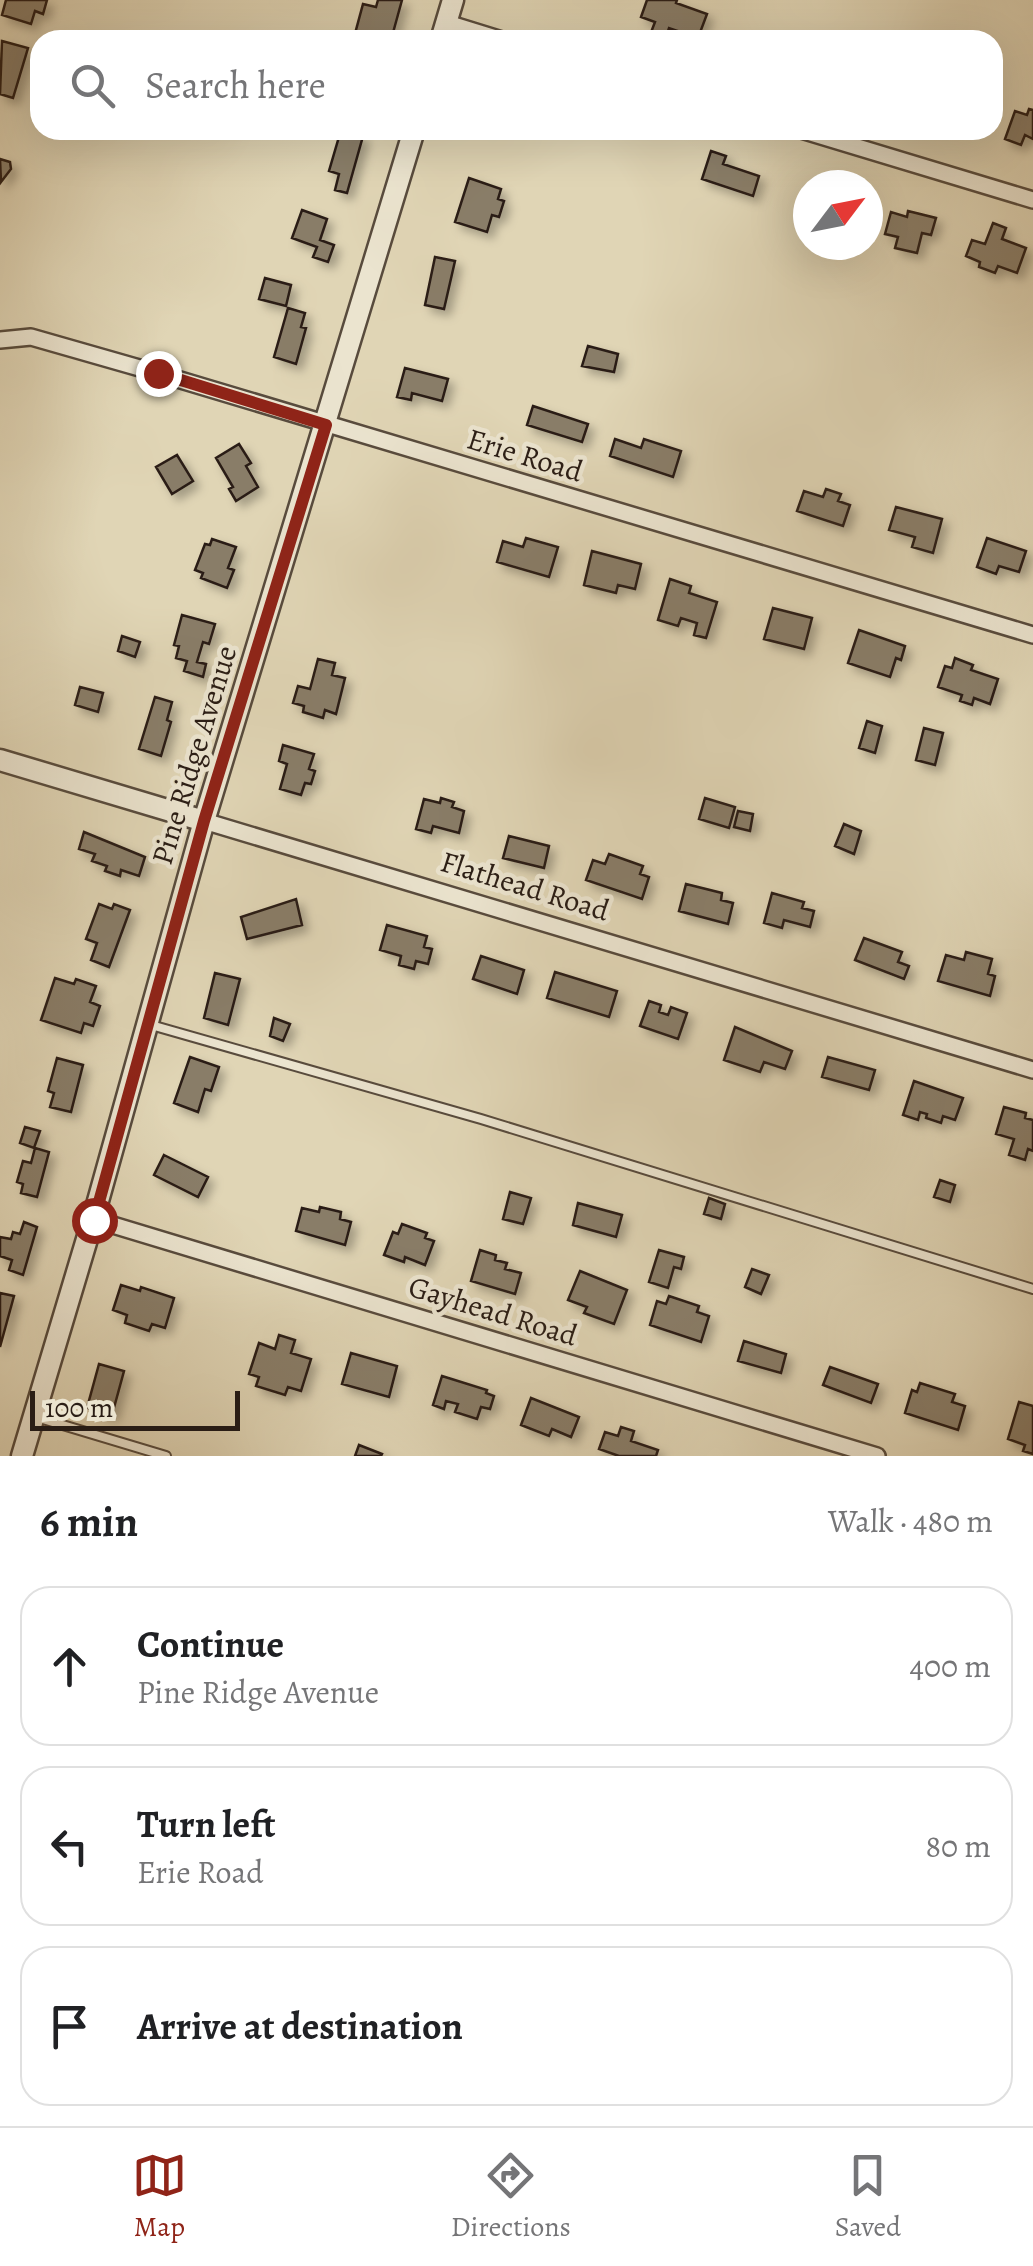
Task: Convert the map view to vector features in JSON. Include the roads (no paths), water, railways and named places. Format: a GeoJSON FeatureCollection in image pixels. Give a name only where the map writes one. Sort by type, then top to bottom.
{"type":"FeatureCollection","features":[{"type":"Feature","properties":{"kind":"street"},"geometry":{"type":"LineString","coordinates":[[445,30],[454,0]]}},
{"type":"Feature","properties":{"kind":"street","name":"Pine Ridge Avenue"},"geometry":{"type":"LineString","coordinates":[[22,1456],[94,1220],[204,821],[411,140]]}},
{"type":"Feature","properties":{"kind":"street"},"geometry":{"type":"LineString","coordinates":[[833,140],[1033,200]]}},
{"type":"Feature","properties":{"kind":"street","name":"Erie Road"},"geometry":{"type":"LineString","coordinates":[[0,340],[32,337],[1033,635]]}},
{"type":"Feature","properties":{"kind":"street","name":"Flathead Road"},"geometry":{"type":"LineString","coordinates":[[0,760],[1033,1070]]}},
{"type":"Feature","properties":{"kind":"street","name":"Gayhead Road"},"geometry":{"type":"LineString","coordinates":[[94,1220],[877,1456]]}},
{"type":"Feature","properties":{"kind":"lane"},"geometry":{"type":"LineString","coordinates":[[148,1024],[481,1119],[1033,1289]]}},
{"type":"Feature","properties":{"kind":"lane"},"geometry":{"type":"LineString","coordinates":[[34,1416],[166,1456]]}}]}
